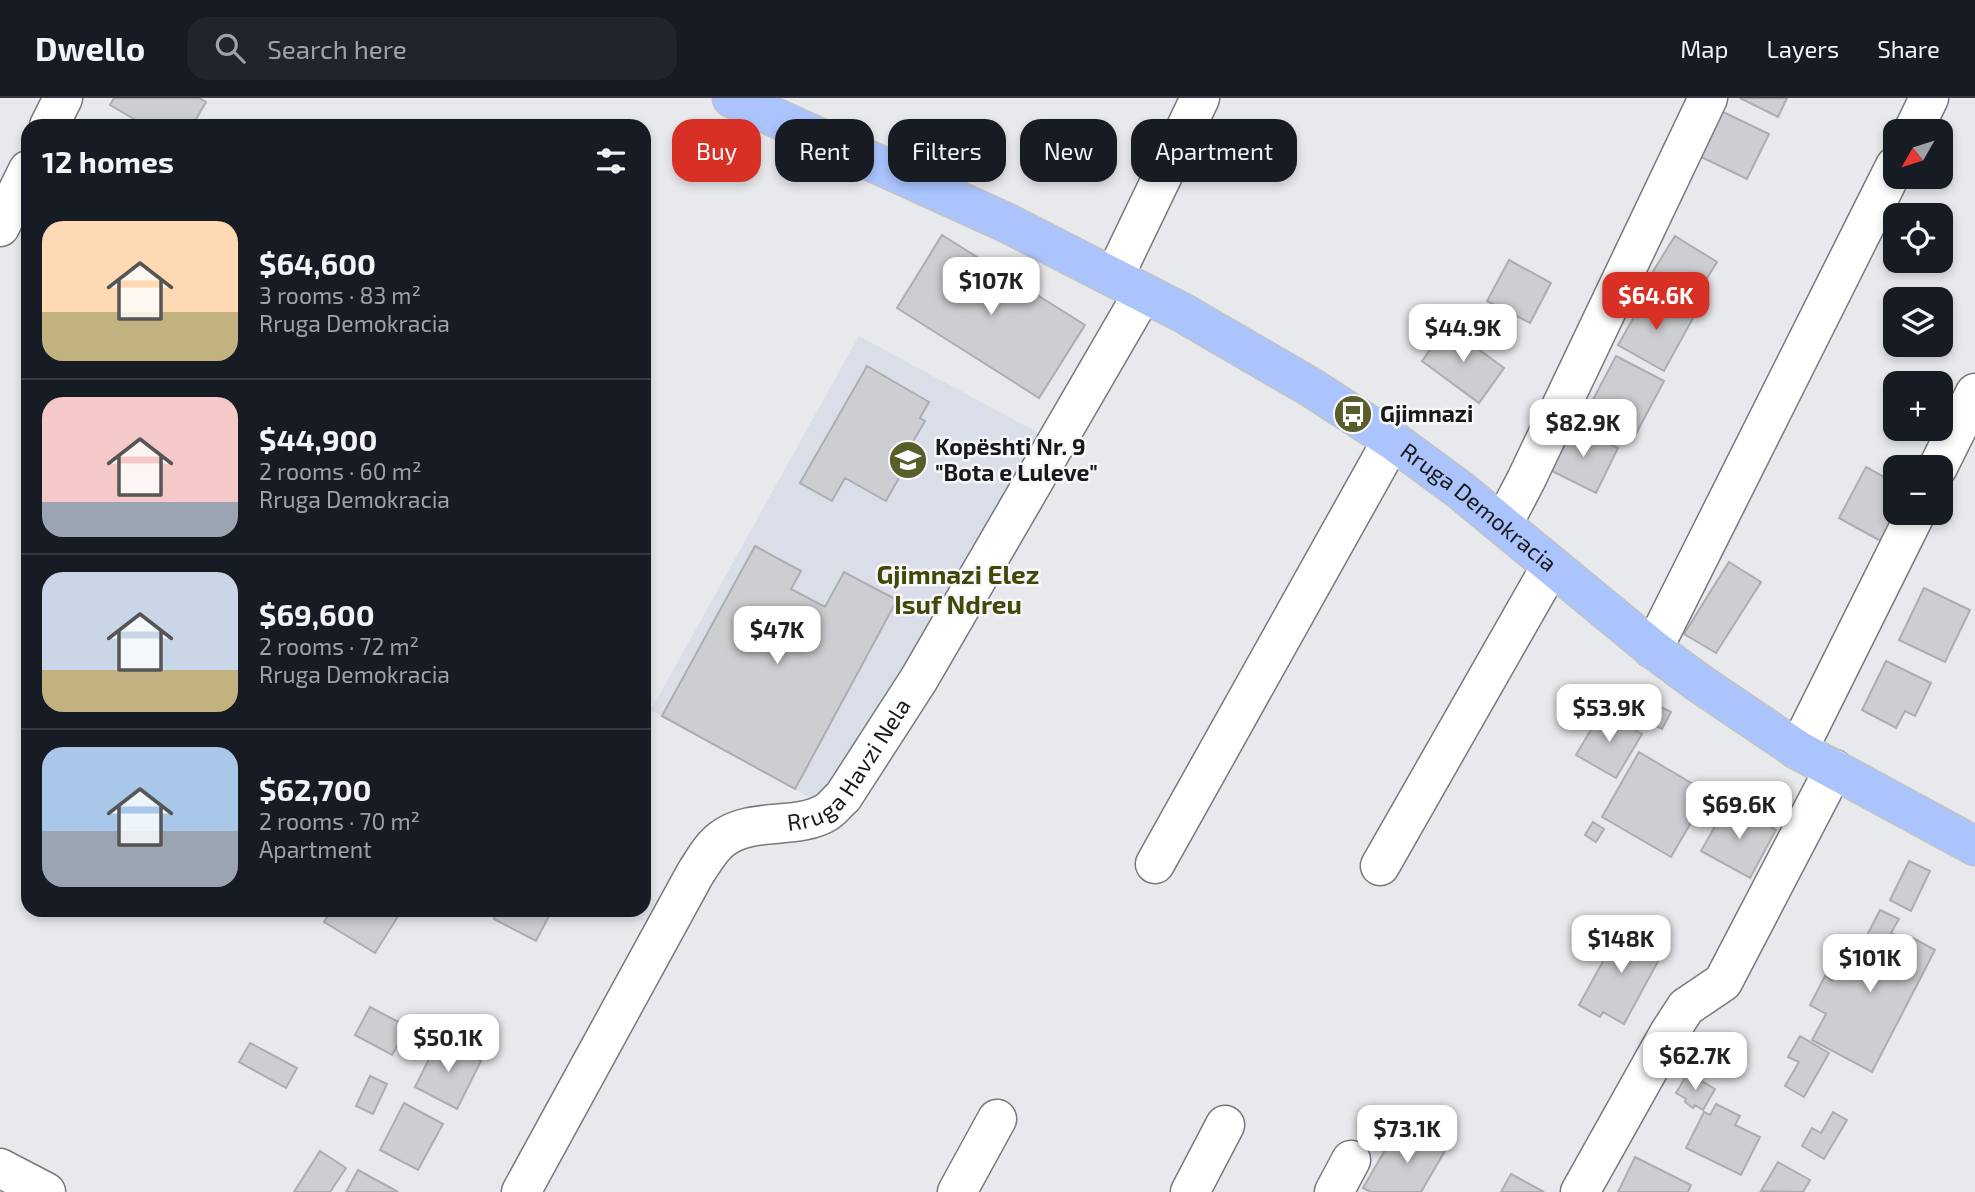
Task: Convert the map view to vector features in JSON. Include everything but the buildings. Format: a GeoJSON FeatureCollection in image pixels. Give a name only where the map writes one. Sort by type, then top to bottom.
{"type":"FeatureCollection","features":[{"type":"Feature","properties":{"kind":"main road","name":"Rruga Demokracia"},"geometry":{"type":"LineString","coordinates":[[732,98],[1007,223],[1242,346],[1392,440],[1503,524],[1653,649],[1798,750],[1975,846]]}},
{"type":"Feature","properties":{"kind":"street"},"geometry":{"type":"LineString","coordinates":[[53,119],[63,98]]}},
{"type":"Feature","properties":{"kind":"street","name":"Rruga Havzi Nela"},"geometry":{"type":"LineString","coordinates":[[521,1192],[710,851],[723,839],[743,829],[807,820],[828,811],[843,797],[919,679],[1129,285],[1200,98]]}},
{"type":"Feature","properties":{"kind":"street"},"geometry":{"type":"LineString","coordinates":[[1503,524],[1708,98]]}},
{"type":"Feature","properties":{"kind":"street"},"geometry":{"type":"LineString","coordinates":[[1919,119],[1929,98]]}},
{"type":"Feature","properties":{"kind":"street"},"geometry":{"type":"LineString","coordinates":[[0,227],[21,184]]}},
{"type":"Feature","properties":{"kind":"street"},"geometry":{"type":"LineString","coordinates":[[1653,649],[1883,189]]}},
{"type":"Feature","properties":{"kind":"street"},"geometry":{"type":"LineString","coordinates":[[1944,455],[1975,393]]}},
{"type":"Feature","properties":{"kind":"street"},"geometry":{"type":"LineString","coordinates":[[1154,864],[1392,440]]}},
{"type":"Feature","properties":{"kind":"street"},"geometry":{"type":"LineString","coordinates":[[1798,750],[1910,525]]}},
{"type":"Feature","properties":{"kind":"street"},"geometry":{"type":"LineString","coordinates":[[1380,866],[1551,566]]}},
{"type":"Feature","properties":{"kind":"street"},"geometry":{"type":"LineString","coordinates":[[1580,1192],[1680,1015],[1702,994],[1723,982],[1834,769]]}},
{"type":"Feature","properties":{"kind":"street"},"geometry":{"type":"LineString","coordinates":[[957,1192],[997,1119]]}},
{"type":"Feature","properties":{"kind":"street"},"geometry":{"type":"LineString","coordinates":[[1190,1192],[1225,1125]]}},
{"type":"Feature","properties":{"kind":"street"},"geometry":{"type":"LineString","coordinates":[[0,1168],[46,1192]]}},
{"type":"Feature","properties":{"kind":"shaded area"},"geometry":{"type":"Polygon","coordinates":[[[859,336],[1040,434],[954,584],[818,802],[651,710],[859,336]]]}},
{"type":"Feature","properties":{"kind":"place","name":"Gjimnazi"},"geometry":{"type":"Point","coordinates":[1353,414]}},
{"type":"Feature","properties":{"kind":"place","name":"Kopështi Nr. 9 \"Bota e Luleve\""},"geometry":{"type":"Point","coordinates":[908,460]}},
{"type":"Feature","properties":{"kind":"district","name":"Gjimnazi Elez Isuf Ndreu"},"geometry":{"type":"Point","coordinates":[958,590]}}]}
